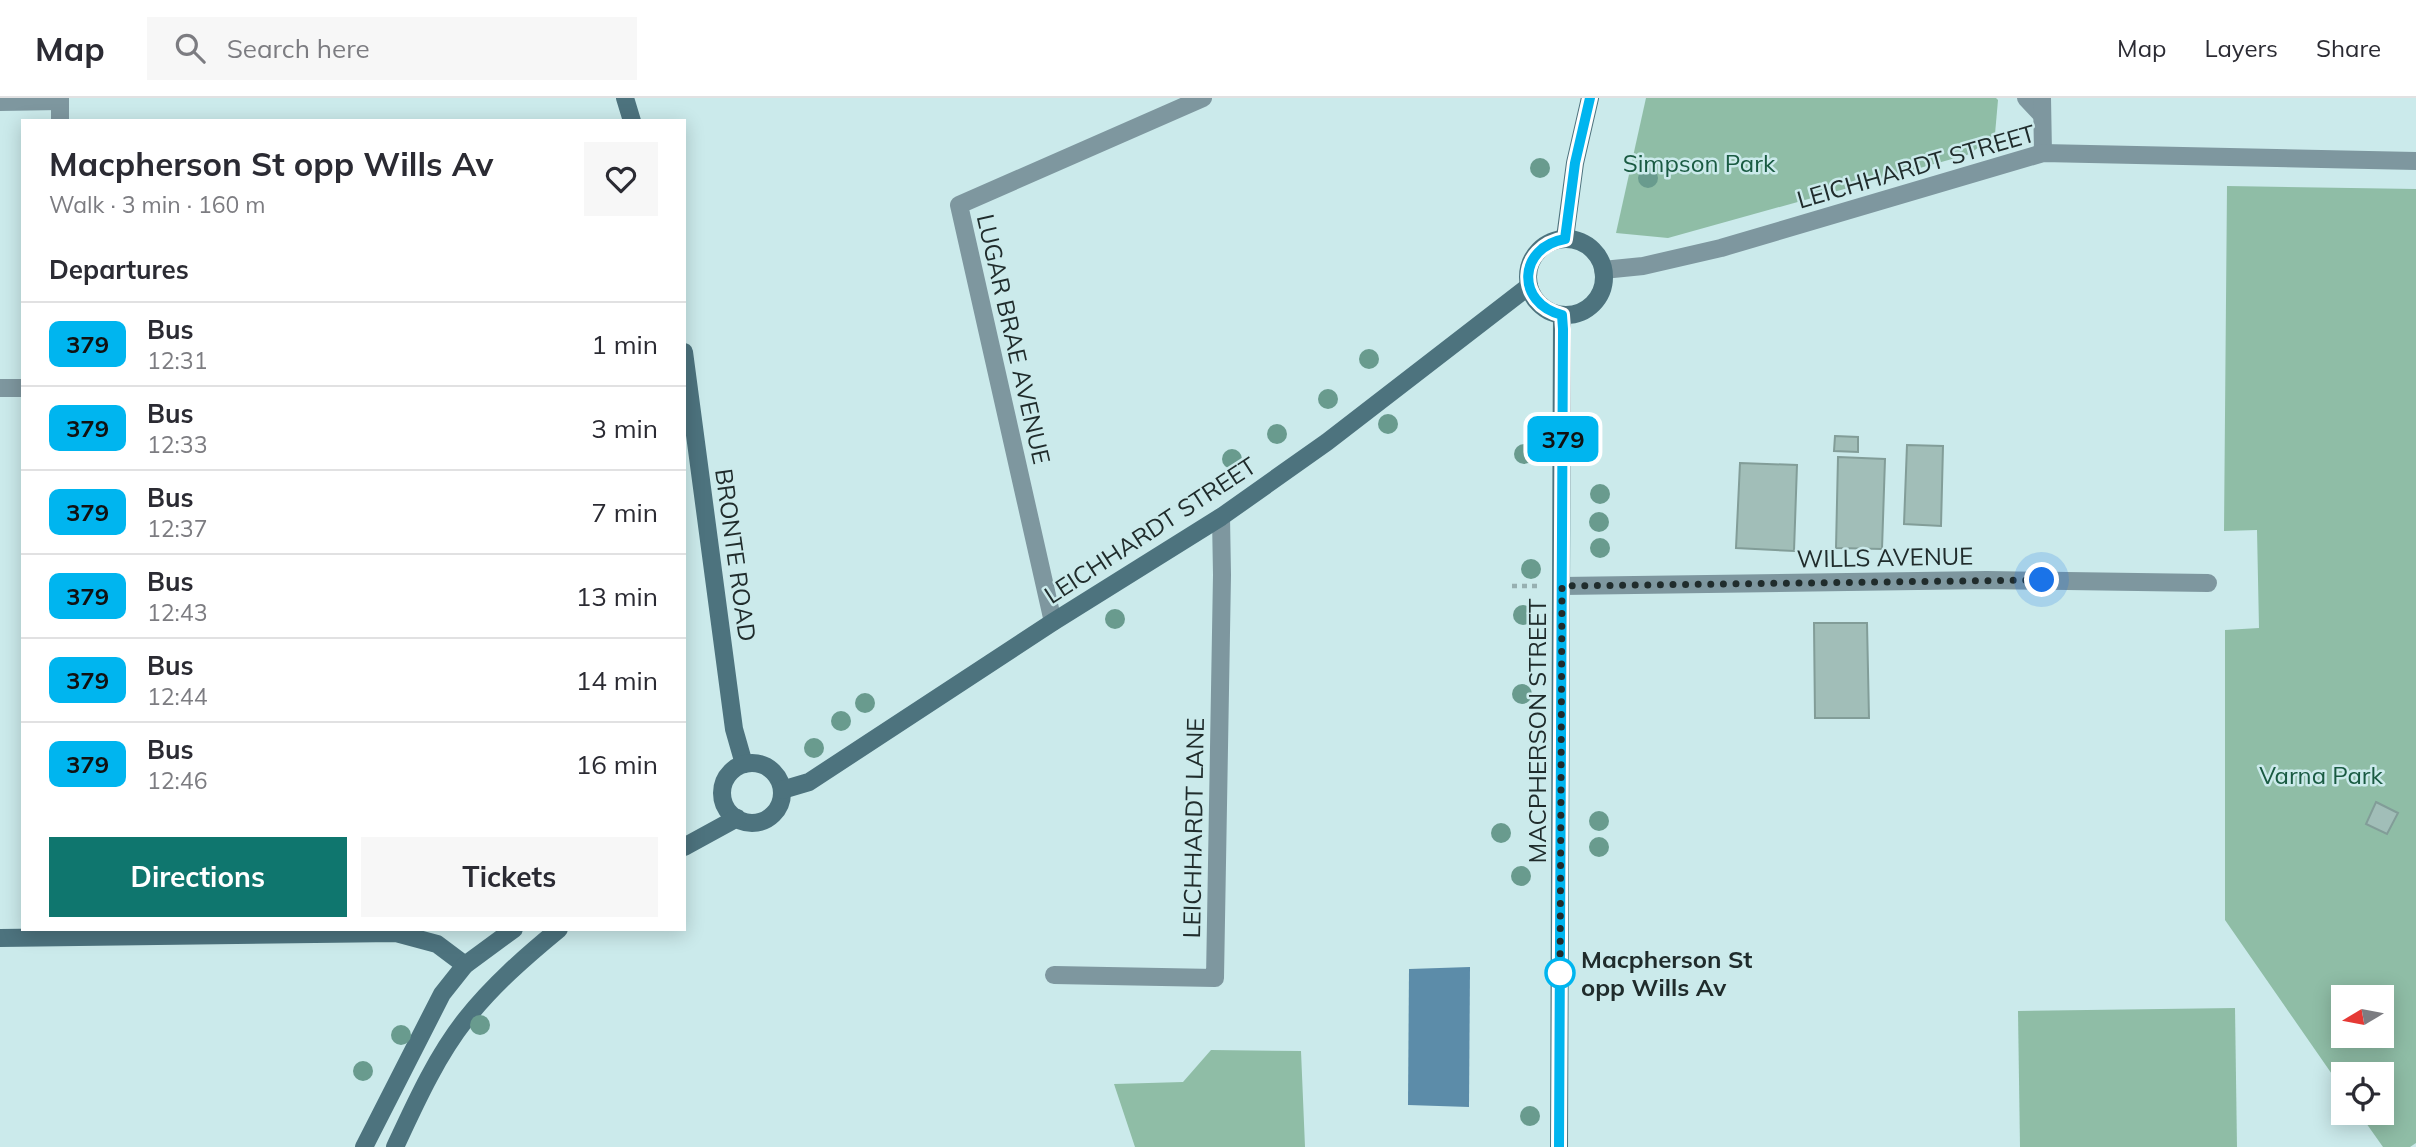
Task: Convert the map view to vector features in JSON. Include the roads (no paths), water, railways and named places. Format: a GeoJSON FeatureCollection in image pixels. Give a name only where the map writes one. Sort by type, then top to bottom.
{"type":"FeatureCollection","features":[{"type":"Feature","properties":{"kind":"main road"},"geometry":{"type":"LineString","coordinates":[[625,98],[631,119]]}},
{"type":"Feature","properties":{"kind":"main road"},"geometry":{"type":"LineString","coordinates":[[1565,239],[1575,163],[1590,98]]}},
{"type":"Feature","properties":{"kind":"main road"},"geometry":{"type":"LineString","coordinates":[[1565,239],[1586,245],[1597,256],[1603,270],[1600,293],[1594,303],[1574,314],[1562,315],[1541,306],[1529,286],[1528,274],[1538,251],[1548,244],[1565,239]]}},
{"type":"Feature","properties":{"kind":"main road","name":"LEICHHARDT STREET"},"geometry":{"type":"LineString","coordinates":[[782,790],[809,782],[1053,622],[1221,517],[1327,442],[1529,286]]}},
{"type":"Feature","properties":{"kind":"main road","name":"MACPHERSON STREET"},"geometry":{"type":"LineString","coordinates":[[1559,1147],[1562,315]]}},
{"type":"Feature","properties":{"kind":"main road","name":"BRONTE ROAD"},"geometry":{"type":"LineString","coordinates":[[686,367],[734,729],[744,764]]}},
{"type":"Feature","properties":{"kind":"main road"},"geometry":{"type":"LineString","coordinates":[[755,762],[773,771],[782,790],[781,800],[771,816],[754,822],[737,818],[728,810],[723,800],[726,778],[734,769],[744,764],[755,762]]}},
{"type":"Feature","properties":{"kind":"main road"},"geometry":{"type":"LineString","coordinates":[[686,846],[737,818]]}},
{"type":"Feature","properties":{"kind":"main road"},"geometry":{"type":"LineString","coordinates":[[364,1147],[442,994],[465,965],[511,931]]}},
{"type":"Feature","properties":{"kind":"main road"},"geometry":{"type":"LineString","coordinates":[[395,1147],[442,1056],[464,1022],[510,970],[557,931]]}},
{"type":"Feature","properties":{"kind":"main road"},"geometry":{"type":"LineString","coordinates":[[0,938],[61,933],[396,933],[437,944],[465,965]]}},
{"type":"Feature","properties":{"kind":"street","name":"LUGAR BRAE AVENUE"},"geometry":{"type":"LineString","coordinates":[[1053,622],[958,205],[1203,98]]}},
{"type":"Feature","properties":{"kind":"street"},"geometry":{"type":"LineString","coordinates":[[2026,98],[2042,107],[2043,153]]}},
{"type":"Feature","properties":{"kind":"street"},"geometry":{"type":"LineString","coordinates":[[0,102],[60,100],[60,119]]}},
{"type":"Feature","properties":{"kind":"street","name":"LEICHHARDT STREET"},"geometry":{"type":"LineString","coordinates":[[1603,270],[1643,266],[1720,248],[2043,153],[2416,161]]}},
{"type":"Feature","properties":{"kind":"street"},"geometry":{"type":"LineString","coordinates":[[0,388],[21,388]]}},
{"type":"Feature","properties":{"kind":"street","name":"LEICHHARDT LANE"},"geometry":{"type":"LineString","coordinates":[[1054,975],[1215,978],[1221,517]]}},
{"type":"Feature","properties":{"kind":"street","name":"WILLS AVENUE"},"geometry":{"type":"LineString","coordinates":[[1562,586],[1987,580],[2208,583]]}},
{"type":"Feature","properties":{"kind":"water"},"geometry":{"type":"Polygon","coordinates":[[[1470,967],[1469,1107],[1408,1105],[1409,969],[1470,967]]]}},
{"type":"Feature","properties":{"kind":"place","name":"Macpherson St opp Wills Av"},"geometry":{"type":"Point","coordinates":[1560,973]}},
{"type":"Feature","properties":{"kind":"park label","name":"Simpson Park"},"geometry":{"type":"Point","coordinates":[1699,163]}},
{"type":"Feature","properties":{"kind":"park label","name":"Varna Park"},"geometry":{"type":"Point","coordinates":[2321,775]}}]}
